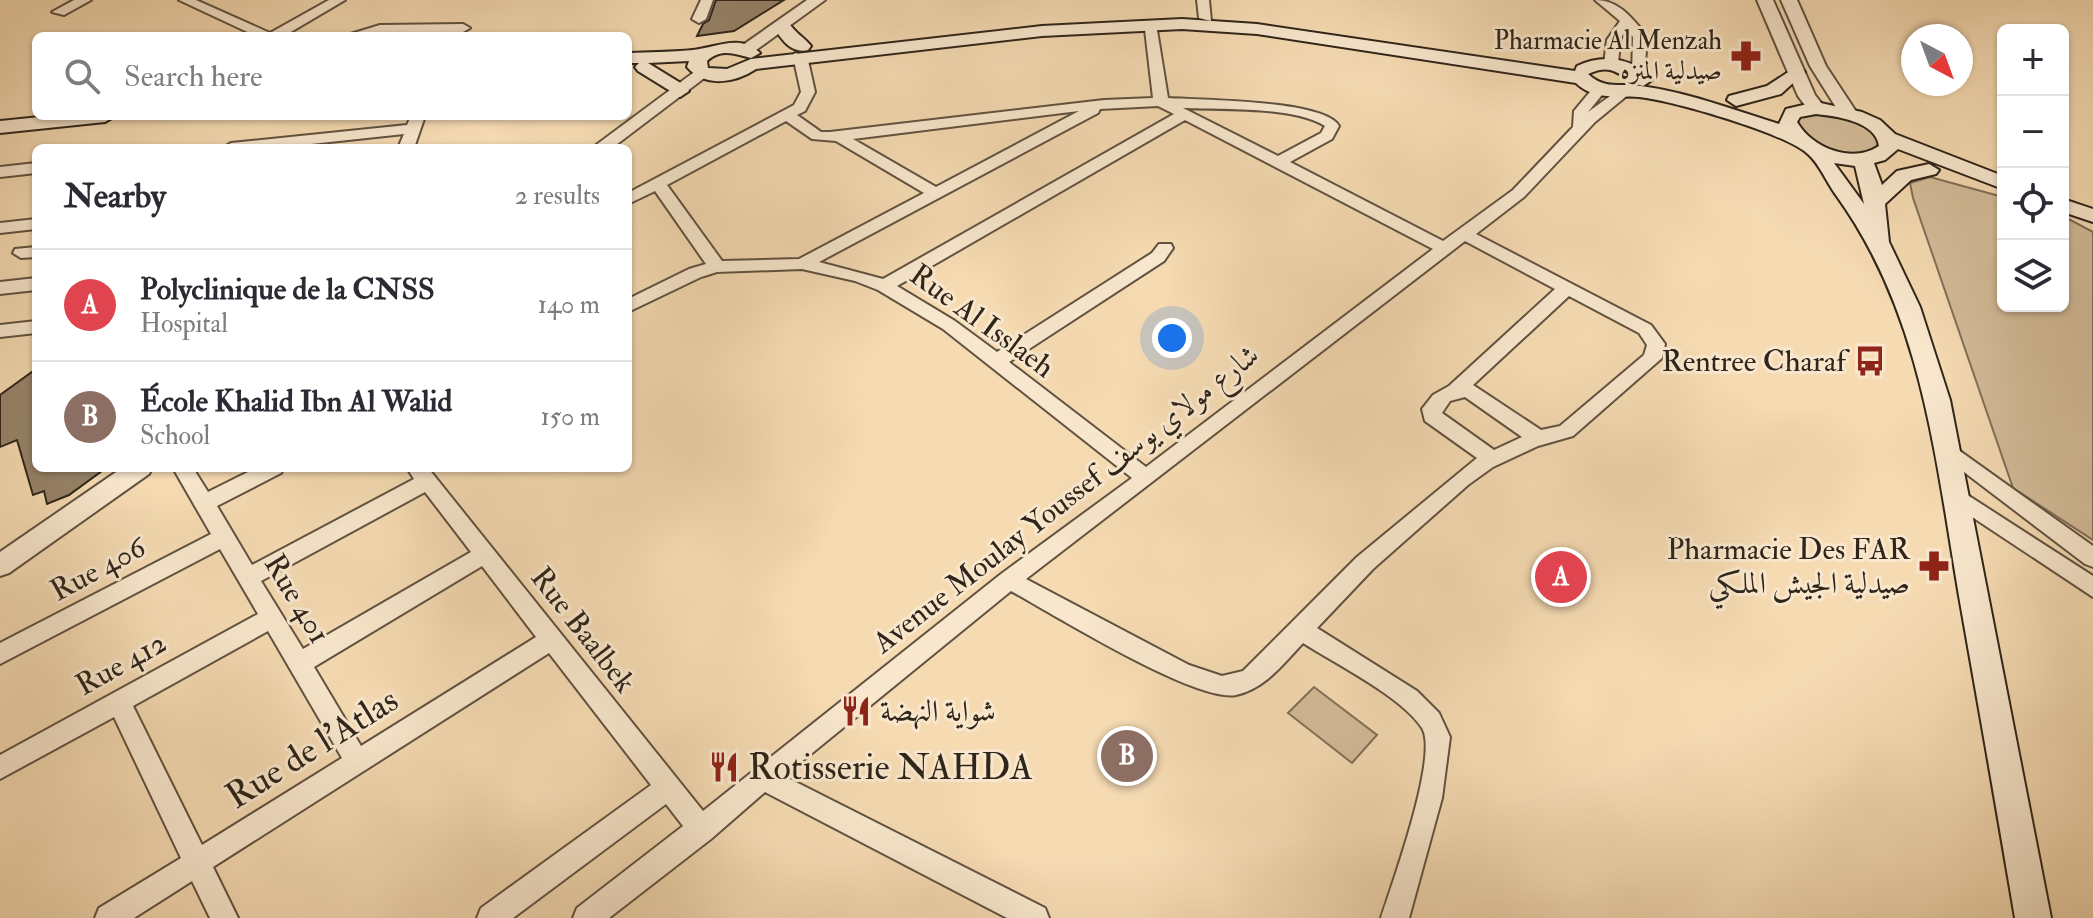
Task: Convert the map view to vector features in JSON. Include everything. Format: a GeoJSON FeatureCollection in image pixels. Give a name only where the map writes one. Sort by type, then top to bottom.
{"type":"FeatureCollection","features":[{"type":"Feature","properties":{"kind":"main road"},"geometry":{"type":"LineString","coordinates":[[700,65],[711,75],[746,60],[801,51],[1205,9],[1293,27],[1583,74],[1599,90],[1636,85],[1736,100],[1793,113],[1816,108],[1848,113],[1874,124],[1888,138],[1997,181]]}},
{"type":"Feature","properties":{"kind":"main road"},"geometry":{"type":"LineString","coordinates":[[801,51],[1149,24],[1257,29],[1583,74]]}},
{"type":"Feature","properties":{"kind":"main road"},"geometry":{"type":"LineString","coordinates":[[782,26],[801,51]]}},
{"type":"Feature","properties":{"kind":"main road"},"geometry":{"type":"LineString","coordinates":[[633,64],[700,65],[723,47],[746,60]]}},
{"type":"Feature","properties":{"kind":"main road"},"geometry":{"type":"LineString","coordinates":[[633,64],[680,91]]}},
{"type":"Feature","properties":{"kind":"main road"},"geometry":{"type":"LineString","coordinates":[[1583,74],[1594,64],[1611,64],[1636,85],[1791,134],[1817,151],[1882,247],[1915,326],[1950,451],[1955,495],[2033,918]]}},
{"type":"Feature","properties":{"kind":"main road"},"geometry":{"type":"LineString","coordinates":[[1736,100],[1774,90],[1796,72]]}},
{"type":"Feature","properties":{"kind":"main road"},"geometry":{"type":"LineString","coordinates":[[0,114],[32,111]]}},
{"type":"Feature","properties":{"kind":"main road"},"geometry":{"type":"LineString","coordinates":[[1791,134],[1787,122],[1793,113]]}},
{"type":"Feature","properties":{"kind":"main road"},"geometry":{"type":"LineString","coordinates":[[0,127],[67,120]]}},
{"type":"Feature","properties":{"kind":"main road"},"geometry":{"type":"LineString","coordinates":[[1868,158],[1889,148],[1888,138]]}},
{"type":"Feature","properties":{"kind":"main road"},"geometry":{"type":"LineString","coordinates":[[1817,151],[1997,181]]}},
{"type":"Feature","properties":{"kind":"main road"},"geometry":{"type":"LineString","coordinates":[[1868,158],[1882,247]]}},
{"type":"Feature","properties":{"kind":"main road"},"geometry":{"type":"LineString","coordinates":[[1874,203],[1904,175],[1929,170]]}},
{"type":"Feature","properties":{"kind":"main road"},"geometry":{"type":"LineString","coordinates":[[2069,207],[2093,219]]}},
{"type":"Feature","properties":{"kind":"street"},"geometry":{"type":"LineString","coordinates":[[59,12],[85,0]]}},
{"type":"Feature","properties":{"kind":"street"},"geometry":{"type":"LineString","coordinates":[[281,32],[339,0]]}},
{"type":"Feature","properties":{"kind":"street"},"geometry":{"type":"LineString","coordinates":[[699,19],[707,0]]}},
{"type":"Feature","properties":{"kind":"street"},"geometry":{"type":"LineString","coordinates":[[644,118],[746,60],[782,26],[817,0]]}},
{"type":"Feature","properties":{"kind":"street"},"geometry":{"type":"LineString","coordinates":[[1601,0],[1628,21],[1640,36],[1636,85]]}},
{"type":"Feature","properties":{"kind":"street"},"geometry":{"type":"LineString","coordinates":[[1765,0],[1796,72],[1816,108]]}},
{"type":"Feature","properties":{"kind":"street"},"geometry":{"type":"LineString","coordinates":[[1789,0],[1818,66],[1848,113]]}},
{"type":"Feature","properties":{"kind":"street"},"geometry":{"type":"LineString","coordinates":[[197,1],[259,32]]}},
{"type":"Feature","properties":{"kind":"street"},"geometry":{"type":"LineString","coordinates":[[1611,64],[1611,48],[1617,30],[1628,21]]}},
{"type":"Feature","properties":{"kind":"street"},"geometry":{"type":"LineString","coordinates":[[1149,24],[1161,102]]}},
{"type":"Feature","properties":{"kind":"street"},"geometry":{"type":"LineString","coordinates":[[368,32],[380,29],[463,28]]}},
{"type":"Feature","properties":{"kind":"street"},"geometry":{"type":"LineString","coordinates":[[632,197],[794,112],[808,92],[801,51]]}},
{"type":"Feature","properties":{"kind":"street"},"geometry":{"type":"LineString","coordinates":[[607,144],[680,91],[700,65]]}},
{"type":"Feature","properties":{"kind":"street","name":"Avenue Moulay Youssef شارع مولاي يوسف"},"geometry":{"type":"LineString","coordinates":[[587,918],[702,830],[1009,580],[1462,233],[1505,204],[1560,152],[1580,126],[1591,121],[1636,85]]}},
{"type":"Feature","properties":{"kind":"street","name":"Avenue Moulay Youssef شارع مولاي يوسف"},"geometry":{"type":"LineString","coordinates":[[1580,126],[1581,111],[1599,90]]}},
{"type":"Feature","properties":{"kind":"street"},"geometry":{"type":"LineString","coordinates":[[794,112],[817,136],[1104,104],[1161,102],[1271,108],[1315,115],[1330,122],[1332,126],[1327,136],[1279,162]]}},
{"type":"Feature","properties":{"kind":"street"},"geometry":{"type":"LineString","coordinates":[[1161,102],[1443,248]]}},
{"type":"Feature","properties":{"kind":"street"},"geometry":{"type":"LineString","coordinates":[[802,264],[1104,104]]}},
{"type":"Feature","properties":{"kind":"street"},"geometry":{"type":"LineString","coordinates":[[884,286],[1185,114]]}},
{"type":"Feature","properties":{"kind":"street"},"geometry":{"type":"LineString","coordinates":[[305,144],[351,142],[416,123]]}},
{"type":"Feature","properties":{"kind":"street"},"geometry":{"type":"LineString","coordinates":[[408,144],[416,123]]}},
{"type":"Feature","properties":{"kind":"street"},"geometry":{"type":"LineString","coordinates":[[838,136],[934,192]]}},
{"type":"Feature","properties":{"kind":"street"},"geometry":{"type":"LineString","coordinates":[[2,175],[32,169]]}},
{"type":"Feature","properties":{"kind":"street"},"geometry":{"type":"LineString","coordinates":[[658,184],[717,267]]}},
{"type":"Feature","properties":{"kind":"street"},"geometry":{"type":"LineString","coordinates":[[0,228],[32,224]]}},
{"type":"Feature","properties":{"kind":"street"},"geometry":{"type":"LineString","coordinates":[[1009,580],[1181,672],[1222,686],[1251,678],[1365,563],[1461,480],[1493,459],[1538,438],[1566,431],[1653,358],[1657,350],[1652,336],[1645,329],[1462,233]]}},
{"type":"Feature","properties":{"kind":"street"},"geometry":{"type":"LineString","coordinates":[[995,362],[1158,257],[1165,248]]}},
{"type":"Feature","properties":{"kind":"street","name":"Rue Al Isslaeh"},"geometry":{"type":"LineString","coordinates":[[632,304],[695,273],[717,267],[802,264],[859,276],[884,286],[949,325],[1146,478]]}},
{"type":"Feature","properties":{"kind":"street"},"geometry":{"type":"LineString","coordinates":[[0,288],[32,283]]}},
{"type":"Feature","properties":{"kind":"street"},"geometry":{"type":"LineString","coordinates":[[1493,459],[1432,416],[1435,404],[1457,389],[1567,288]]}},
{"type":"Feature","properties":{"kind":"street"},"geometry":{"type":"LineString","coordinates":[[0,331],[32,325]]}},
{"type":"Feature","properties":{"kind":"street"},"geometry":{"type":"LineString","coordinates":[[1457,389],[1486,400],[1538,438]]}},
{"type":"Feature","properties":{"kind":"street"},"geometry":{"type":"LineString","coordinates":[[1950,451],[2093,558]]}},
{"type":"Feature","properties":{"kind":"street"},"geometry":{"type":"LineString","coordinates":[[0,566],[134,472]]}},
{"type":"Feature","properties":{"kind":"street","name":"Rue 401"},"geometry":{"type":"LineString","coordinates":[[186,472],[357,761]]}},
{"type":"Feature","properties":{"kind":"street"},"geometry":{"type":"LineString","coordinates":[[205,503],[266,472]]}},
{"type":"Feature","properties":{"kind":"street"},"geometry":{"type":"LineString","coordinates":[[249,577],[422,475]]}},
{"type":"Feature","properties":{"kind":"street","name":"Rue Baalbek"},"geometry":{"type":"LineString","coordinates":[[422,475],[702,830]]}},
{"type":"Feature","properties":{"kind":"street"},"geometry":{"type":"LineString","coordinates":[[1955,495],[2093,588]]}},
{"type":"Feature","properties":{"kind":"street","name":"Rue 406"},"geometry":{"type":"LineString","coordinates":[[0,654],[224,537]]}},
{"type":"Feature","properties":{"kind":"street"},"geometry":{"type":"LineString","coordinates":[[300,663],[485,554]]}},
{"type":"Feature","properties":{"kind":"street","name":"Rue 412"},"geometry":{"type":"LineString","coordinates":[[1,763],[273,617]]}},
{"type":"Feature","properties":{"kind":"street"},"geometry":{"type":"LineString","coordinates":[[1299,629],[1409,698],[1424,711],[1437,736],[1437,766],[1395,918]]}},
{"type":"Feature","properties":{"kind":"street","name":"Rue de l'Atlas"},"geometry":{"type":"LineString","coordinates":[[109,918],[553,638]]}},
{"type":"Feature","properties":{"kind":"street"},"geometry":{"type":"LineString","coordinates":[[119,702],[224,918]]}},
{"type":"Feature","properties":{"kind":"street"},"geometry":{"type":"LineString","coordinates":[[765,779],[1035,918]]}},
{"type":"Feature","properties":{"kind":"street"},"geometry":{"type":"LineString","coordinates":[[491,918],[669,787]]}},
{"type":"Feature","properties":{"kind":"shaded area"},"geometry":{"type":"Polygon","coordinates":[[[1817,113],[1861,123],[1874,134],[1878,142],[1876,147],[1868,152],[1850,154],[1806,139],[1796,122],[1800,117],[1817,113]]]}},
{"type":"Feature","properties":{"kind":"shaded area"},"geometry":{"type":"Polygon","coordinates":[[[1930,177],[1997,195],[1997,312],[2069,312],[2069,219],[2093,232],[2093,540],[2013,488],[1910,183],[1930,177]]]}},
{"type":"Feature","properties":{"kind":"shaded area"},"geometry":{"type":"Polygon","coordinates":[[[1314,687],[1377,735],[1352,763],[1288,713],[1314,687]]]}},
{"type":"Feature","properties":{"kind":"building"},"geometry":{"type":"Polygon","coordinates":[[[716,0],[784,0],[734,31],[697,36],[709,20],[716,0]]]}},
{"type":"Feature","properties":{"kind":"building"},"geometry":{"type":"Polygon","coordinates":[[[32,372],[32,472],[101,472],[69,495],[47,504],[44,491],[33,495],[17,440],[0,447],[0,395],[32,372]]]}},
{"type":"Feature","properties":{"kind":"place","name":"Pharmacie Al Menzah صيدلية المنزه"},"geometry":{"type":"Point","coordinates":[1746,56]}},
{"type":"Feature","properties":{"kind":"place","name":"Rentree Charaf"},"geometry":{"type":"Point","coordinates":[1870,361]}},
{"type":"Feature","properties":{"kind":"place","name":"Pharmacie Des FAR صيدلية الجيش الملكي"},"geometry":{"type":"Point","coordinates":[1934,566]}},
{"type":"Feature","properties":{"kind":"place","name":"Polyclinique de la CNSS"},"geometry":{"type":"Point","coordinates":[1561,577]}},
{"type":"Feature","properties":{"kind":"place","name":"شواية النهضة"},"geometry":{"type":"Point","coordinates":[856,711]}},
{"type":"Feature","properties":{"kind":"place","name":"École Khalid Ibn Al Walid"},"geometry":{"type":"Point","coordinates":[1127,756]}},
{"type":"Feature","properties":{"kind":"place","name":"Rotisserie NAHDA"},"geometry":{"type":"Point","coordinates":[724,767]}}]}
